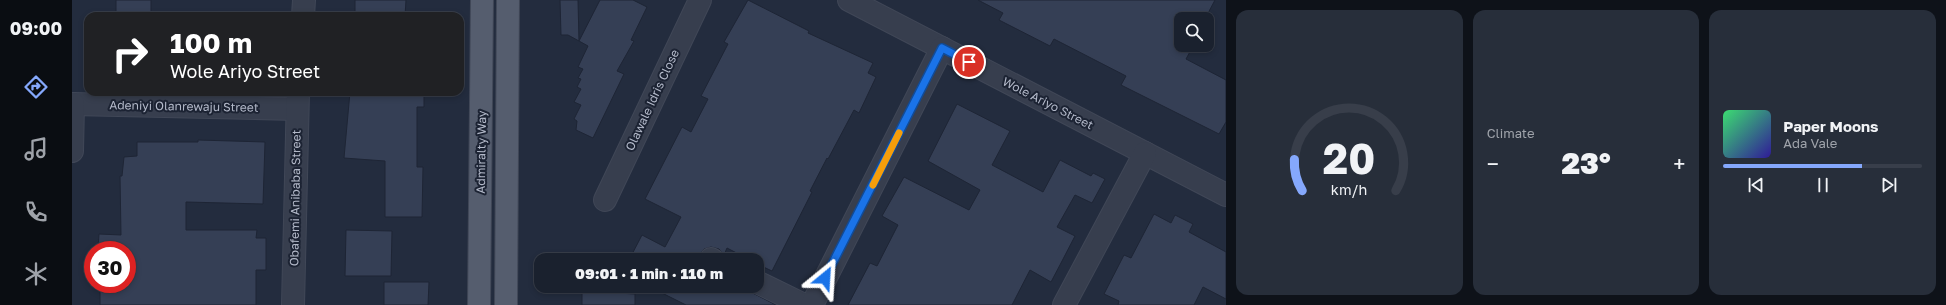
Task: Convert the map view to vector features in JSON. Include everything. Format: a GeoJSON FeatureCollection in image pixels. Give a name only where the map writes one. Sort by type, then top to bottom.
{"type":"FeatureCollection","features":[{"type":"Feature","properties":{"kind":"main road","name":"Admiralty Way"},"geometry":{"type":"LineString","coordinates":[[479,305],[482,0]]}},
{"type":"Feature","properties":{"kind":"main road"},"geometry":{"type":"LineString","coordinates":[[506,305],[508,0]]}},
{"type":"Feature","properties":{"kind":"street"},"geometry":{"type":"LineString","coordinates":[[303,12],[304,0]]}},
{"type":"Feature","properties":{"kind":"street","name":"Olawale Idris Close"},"geometry":{"type":"LineString","coordinates":[[605,200],[700,0]]}},
{"type":"Feature","properties":{"kind":"street","name":"Wole Ariyo Street"},"geometry":{"type":"LineString","coordinates":[[849,0],[1226,195]]}},
{"type":"Feature","properties":{"kind":"street"},"geometry":{"type":"LineString","coordinates":[[812,305],[942,48]]}},
{"type":"Feature","properties":{"kind":"street","name":"Adeniyi Olanrewaju Street"},"geometry":{"type":"LineString","coordinates":[[72,104],[297,100]]}},
{"type":"Feature","properties":{"kind":"street","name":"Obafemi Anibaba Street"},"geometry":{"type":"LineString","coordinates":[[293,305],[297,100]]}},
{"type":"Feature","properties":{"kind":"street"},"geometry":{"type":"LineString","coordinates":[[72,104],[72,151]]}},
{"type":"Feature","properties":{"kind":"street"},"geometry":{"type":"LineString","coordinates":[[1064,305],[1145,153]]}},
{"type":"Feature","properties":{"kind":"street"},"geometry":{"type":"LineString","coordinates":[[764,285],[804,305]]}},
{"type":"Feature","properties":{"kind":"building"},"geometry":{"type":"Polygon","coordinates":[[[116,0],[151,0],[151,12],[116,12],[116,0]]]}},
{"type":"Feature","properties":{"kind":"building"},"geometry":{"type":"Polygon","coordinates":[[[355,0],[406,0],[405,12],[355,12],[355,0]]]}},
{"type":"Feature","properties":{"kind":"building"},"geometry":{"type":"Polygon","coordinates":[[[560,0],[578,0],[579,41],[568,35],[561,35],[560,0]]]}},
{"type":"Feature","properties":{"kind":"building"},"geometry":{"type":"Polygon","coordinates":[[[600,0],[633,0],[647,7],[631,40],[634,41],[617,71],[624,74],[593,138],[576,130],[577,121],[574,119],[581,105],[574,102],[581,89],[577,87],[581,79],[578,78],[583,69],[578,67],[588,46],[579,41],[600,0]]]}},
{"type":"Feature","properties":{"kind":"building"},"geometry":{"type":"Polygon","coordinates":[[[748,0],[809,31],[808,33],[873,63],[868,73],[876,77],[859,113],[854,110],[828,159],[827,158],[810,191],[812,192],[772,271],[764,267],[764,253],[737,253],[727,248],[725,253],[722,253],[719,249],[711,247],[704,249],[701,253],[633,253],[642,235],[665,247],[681,217],[645,199],[682,127],[691,132],[708,99],[701,96],[728,44],[724,42],[748,0]]]}},
{"type":"Feature","properties":{"kind":"building"},"geometry":{"type":"Polygon","coordinates":[[[978,0],[1215,0],[1209,12],[1174,12],[1174,52],[1190,52],[1186,59],[1226,80],[1226,122],[1219,134],[1121,85],[1126,76],[1054,39],[1050,46],[999,20],[1003,13],[978,0]]]}},
{"type":"Feature","properties":{"kind":"building"},"geometry":{"type":"Polygon","coordinates":[[[350,96],[424,96],[424,107],[417,107],[417,167],[423,167],[422,217],[385,217],[385,161],[344,158],[350,96]]]}},
{"type":"Feature","properties":{"kind":"building"},"geometry":{"type":"Polygon","coordinates":[[[957,104],[1010,131],[992,165],[1043,192],[1060,160],[1091,176],[1093,173],[1105,179],[1092,203],[1075,195],[1057,227],[1075,236],[1051,282],[1030,270],[1012,305],[848,305],[870,263],[877,266],[898,225],[882,216],[904,177],[969,210],[980,190],[928,161],[957,104]]]}},
{"type":"Feature","properties":{"kind":"building"},"geometry":{"type":"Polygon","coordinates":[[[198,140],[265,142],[263,204],[186,202],[186,230],[257,230],[256,238],[266,238],[266,270],[256,270],[256,305],[100,305],[100,293],[136,293],[136,241],[99,241],[99,234],[121,235],[120,176],[122,176],[124,157],[137,156],[137,142],[198,142],[198,140]]]}},
{"type":"Feature","properties":{"kind":"building"},"geometry":{"type":"Polygon","coordinates":[[[1154,214],[1171,223],[1175,215],[1193,224],[1189,232],[1226,252],[1226,299],[1203,287],[1194,305],[1118,305],[1119,301],[1104,294],[1124,255],[1131,258],[1154,214]]]}},
{"type":"Feature","properties":{"kind":"building"},"geometry":{"type":"Polygon","coordinates":[[[346,230],[392,231],[391,276],[345,276],[346,230]]]}},
{"type":"Feature","properties":{"kind":"building"},"geometry":{"type":"Polygon","coordinates":[[[384,282],[429,282],[428,305],[384,305],[384,282]]]}},
{"type":"Feature","properties":{"kind":"building"},"geometry":{"type":"Polygon","coordinates":[[[582,293],[635,294],[635,305],[582,305],[582,293]]]}},
{"type":"Feature","properties":{"kind":"building"},"geometry":{"type":"Polygon","coordinates":[[[662,293],[753,293],[776,305],[686,305],[662,293]]]}},
{"type":"Feature","properties":{"kind":"slow traffic"},"geometry":{"type":"LineString","coordinates":[[873,185],[899,133]]}},
{"type":"Feature","properties":{"kind":"route"},"geometry":{"type":"LineString","coordinates":[[825,278],[942,48],[969,62]]}}]}
